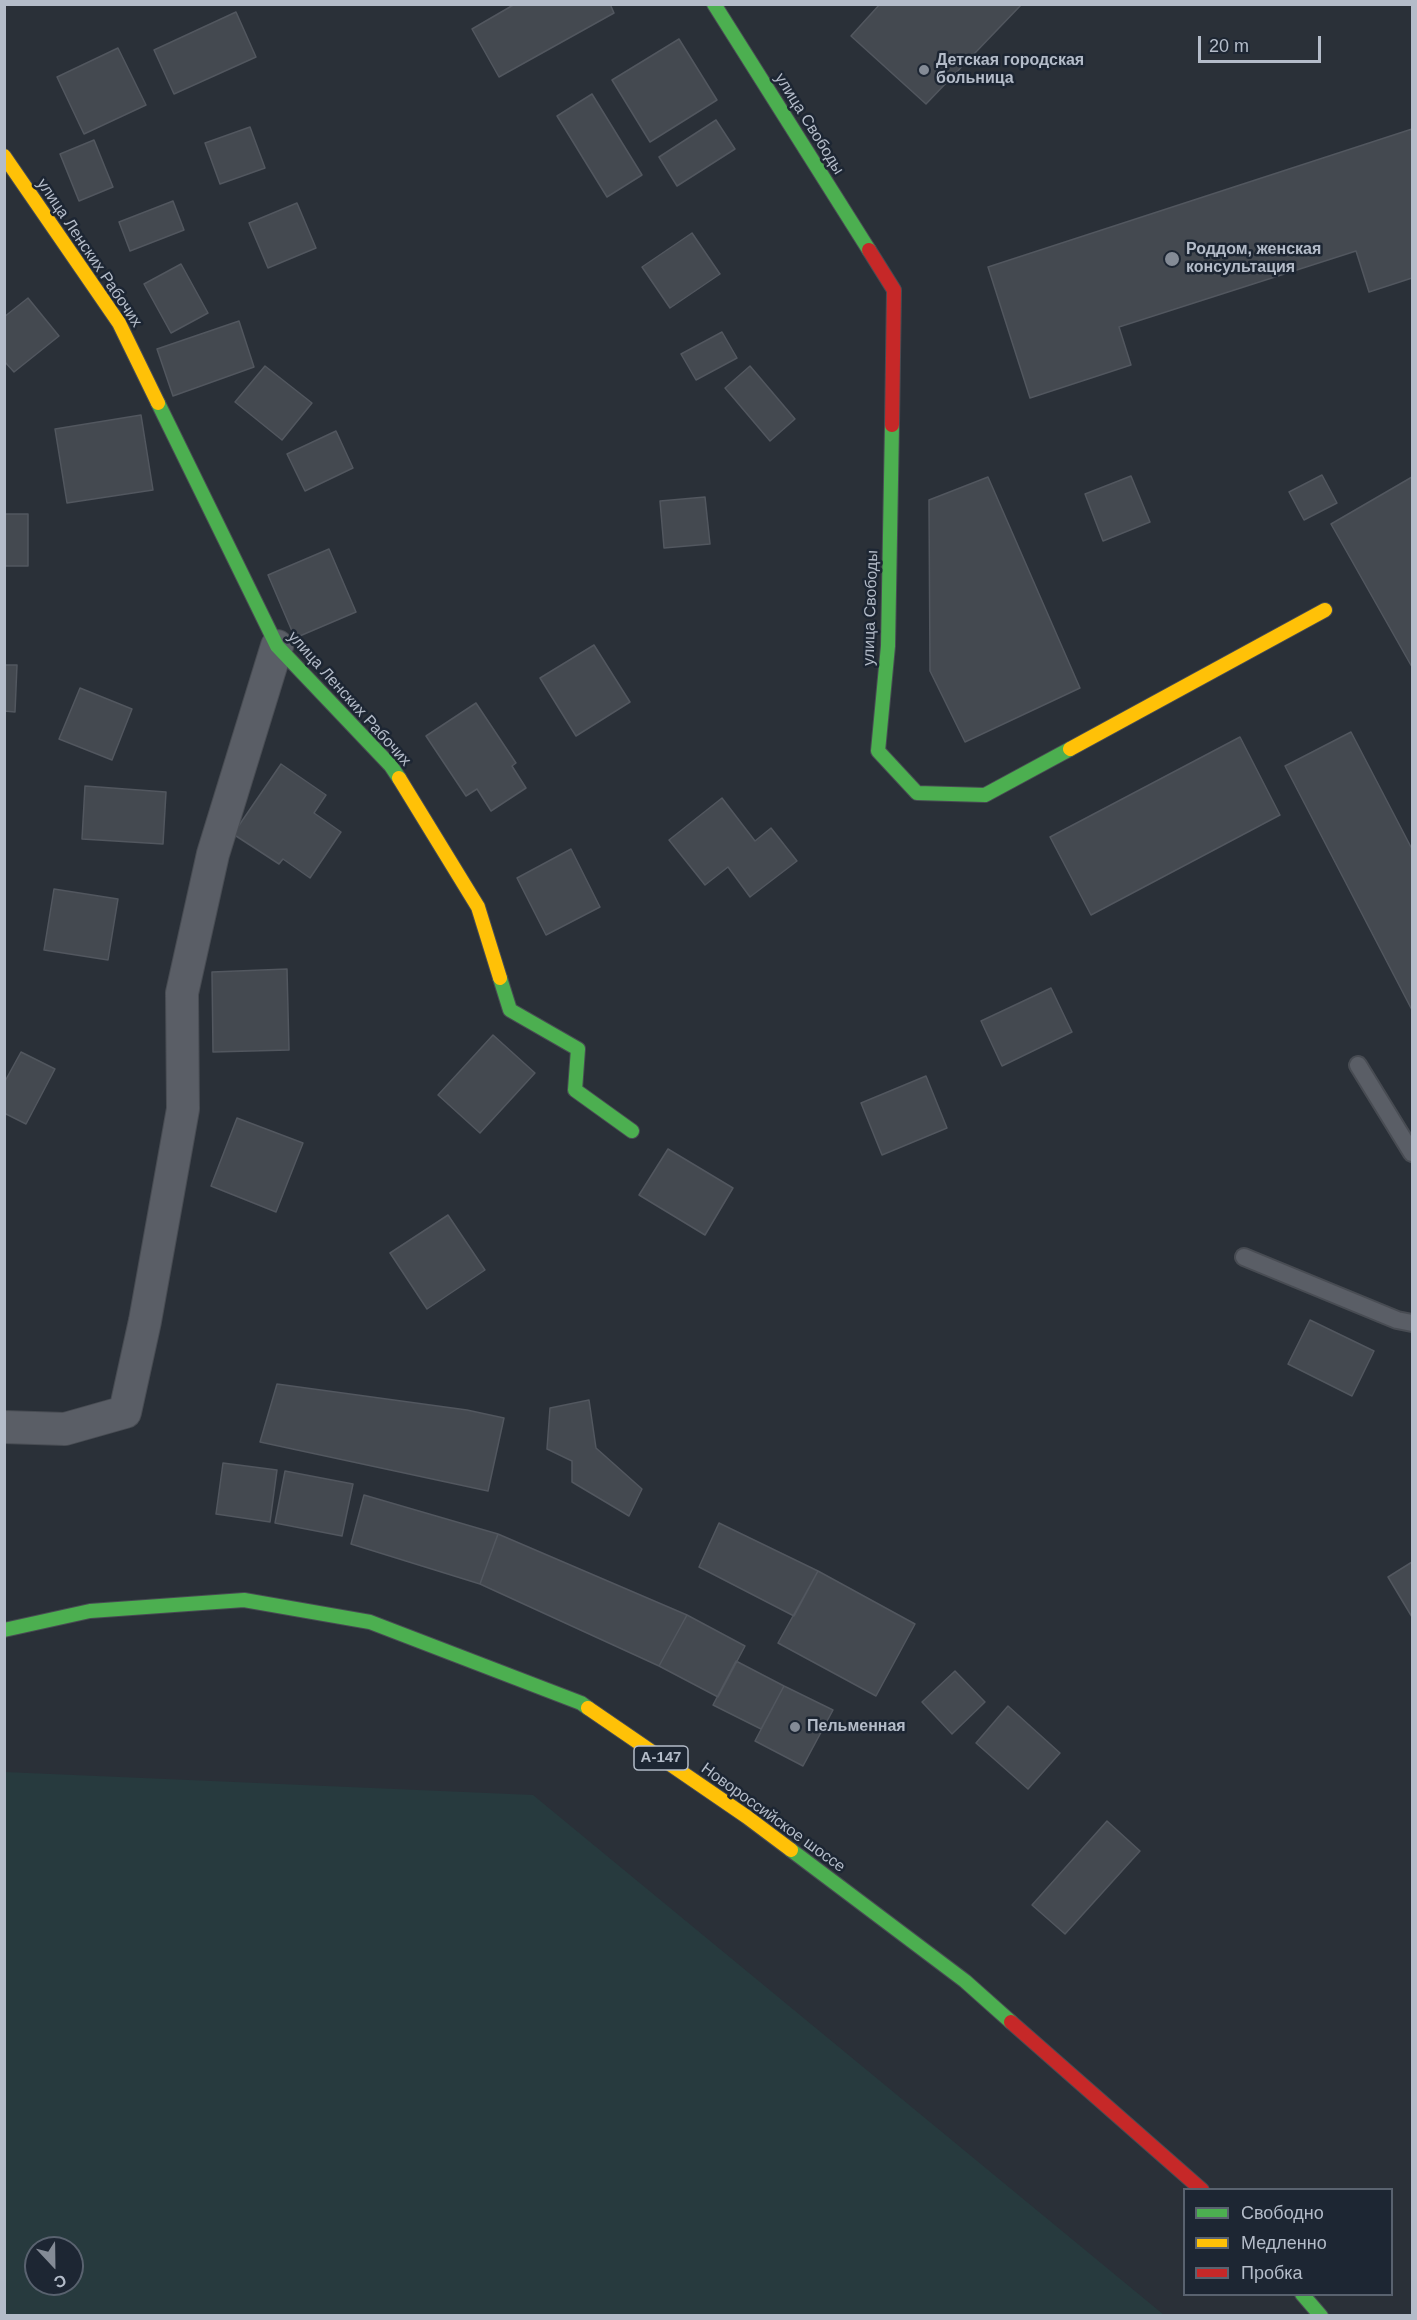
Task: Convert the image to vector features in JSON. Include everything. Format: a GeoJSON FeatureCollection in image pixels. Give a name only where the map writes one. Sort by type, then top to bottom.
{"type":"FeatureCollection","features":[{"type":"Feature","properties":{"kind":"main road","name":"улица Свободы"},"geometry":{"type":"LineString","coordinates":[[714,4],[894,290],[888,646],[878,752],[917,793],[985,795],[1325,610]]}},
{"type":"Feature","properties":{"kind":"main road","name":"улица Ленских Рабочих"},"geometry":{"type":"LineString","coordinates":[[4,156],[119,323],[277,646],[391,766],[477,907],[510,1010],[578,1049],[575,1090],[632,1131]]}},
{"type":"Feature","properties":{"kind":"main road","name":"Новороссийское шоссе"},"geometry":{"type":"LineString","coordinates":[[4,1630],[90,1611],[244,1600],[370,1622],[581,1703],[747,1817],[965,1981],[1200,2188]]}},
{"type":"Feature","properties":{"kind":"main road"},"geometry":{"type":"LineString","coordinates":[[1303,2296],[1321,2316]]}},
{"type":"Feature","properties":{"kind":"street"},"geometry":{"type":"LineString","coordinates":[[4,1427],[65,1429],[125,1412],[145,1321],[183,1109],[182,993],[213,854],[277,646]]}},
{"type":"Feature","properties":{"kind":"lane"},"geometry":{"type":"LineString","coordinates":[[1358,1065],[1413,1153]]}},
{"type":"Feature","properties":{"kind":"lane"},"geometry":{"type":"LineString","coordinates":[[1244,1257],[1397,1320],[1413,1323]]}},
{"type":"Feature","properties":{"kind":"green space"},"geometry":{"type":"Polygon","coordinates":[[[5,1772],[533,1795],[1164,2315],[5,2315],[5,1772]]]}},
{"type":"Feature","properties":{"kind":"building"},"geometry":{"type":"Polygon","coordinates":[[[515,4],[610,4],[614,13],[499,77],[472,29],[515,4]]]}},
{"type":"Feature","properties":{"kind":"building","name":"Детская городская больница"},"geometry":{"type":"Polygon","coordinates":[[[880,4],[1022,4],[926,104],[851,36],[880,4]]]}},
{"type":"Feature","properties":{"kind":"building"},"geometry":{"type":"Polygon","coordinates":[[[236,12],[256,57],[174,94],[154,50],[236,12]]]}},
{"type":"Feature","properties":{"kind":"building"},"geometry":{"type":"Polygon","coordinates":[[[679,39],[717,100],[650,142],[612,80],[679,39]]]}},
{"type":"Feature","properties":{"kind":"building"},"geometry":{"type":"Polygon","coordinates":[[[118,48],[146,105],[84,134],[57,77],[118,48]]]}},
{"type":"Feature","properties":{"kind":"building"},"geometry":{"type":"Polygon","coordinates":[[[592,94],[642,175],[607,197],[557,116],[592,94]]]}},
{"type":"Feature","properties":{"kind":"building"},"geometry":{"type":"Polygon","coordinates":[[[716,120],[735,149],[677,186],[659,157],[716,120]]]}},
{"type":"Feature","properties":{"kind":"building"},"geometry":{"type":"Polygon","coordinates":[[[250,127],[265,168],[220,184],[205,143],[250,127]]]}},
{"type":"Feature","properties":{"kind":"building","name":"Роддом, женская консультация"},"geometry":{"type":"Polygon","coordinates":[[[1412,129],[1412,278],[1369,292],[1356,251],[1119,327],[1131,365],[1030,398],[988,267],[1412,129]]]}},
{"type":"Feature","properties":{"kind":"building"},"geometry":{"type":"Polygon","coordinates":[[[94,140],[113,187],[79,201],[60,154],[94,140]]]}},
{"type":"Feature","properties":{"kind":"building"},"geometry":{"type":"Polygon","coordinates":[[[173,201],[184,230],[130,251],[119,222],[173,201]]]}},
{"type":"Feature","properties":{"kind":"building"},"geometry":{"type":"Polygon","coordinates":[[[297,203],[316,248],[268,268],[249,223],[297,203]]]}},
{"type":"Feature","properties":{"kind":"building"},"geometry":{"type":"Polygon","coordinates":[[[692,233],[720,274],[670,308],[642,267],[692,233]]]}},
{"type":"Feature","properties":{"kind":"building"},"geometry":{"type":"Polygon","coordinates":[[[181,264],[208,313],[171,333],[144,284],[181,264]]]}},
{"type":"Feature","properties":{"kind":"building"},"geometry":{"type":"Polygon","coordinates":[[[28,298],[59,336],[14,372],[4,361],[4,317],[28,298]]]}},
{"type":"Feature","properties":{"kind":"building"},"geometry":{"type":"Polygon","coordinates":[[[239,321],[254,367],[173,396],[157,349],[239,321]]]}},
{"type":"Feature","properties":{"kind":"building"},"geometry":{"type":"Polygon","coordinates":[[[722,332],[737,358],[696,380],[681,354],[722,332]]]}},
{"type":"Feature","properties":{"kind":"building"},"geometry":{"type":"Polygon","coordinates":[[[265,366],[312,403],[282,440],[235,402],[265,366]]]}},
{"type":"Feature","properties":{"kind":"building"},"geometry":{"type":"Polygon","coordinates":[[[750,366],[795,419],[770,441],[725,388],[750,366]]]}},
{"type":"Feature","properties":{"kind":"building"},"geometry":{"type":"Polygon","coordinates":[[[141,415],[153,490],[67,503],[55,429],[141,415]]]}},
{"type":"Feature","properties":{"kind":"building"},"geometry":{"type":"Polygon","coordinates":[[[336,431],[353,468],[305,491],[287,454],[336,431]]]}},
{"type":"Feature","properties":{"kind":"building"},"geometry":{"type":"Polygon","coordinates":[[[1322,475],[1337,503],[1304,520],[1289,492],[1322,475]]]}},
{"type":"Feature","properties":{"kind":"building"},"geometry":{"type":"Polygon","coordinates":[[[1131,476],[1150,522],[1103,541],[1085,494],[1131,476]]]}},
{"type":"Feature","properties":{"kind":"building"},"geometry":{"type":"Polygon","coordinates":[[[988,477],[1080,688],[965,742],[930,671],[929,500],[988,477]]]}},
{"type":"Feature","properties":{"kind":"building"},"geometry":{"type":"Polygon","coordinates":[[[1412,477],[1412,667],[1331,524],[1412,477]]]}},
{"type":"Feature","properties":{"kind":"building"},"geometry":{"type":"Polygon","coordinates":[[[705,497],[710,544],[664,548],[660,501],[705,497]]]}},
{"type":"Feature","properties":{"kind":"building"},"geometry":{"type":"Polygon","coordinates":[[[4,514],[28,514],[28,566],[4,566],[4,514]]]}},
{"type":"Feature","properties":{"kind":"building"},"geometry":{"type":"Polygon","coordinates":[[[329,549],[356,612],[295,638],[268,575],[329,549]]]}},
{"type":"Feature","properties":{"kind":"building"},"geometry":{"type":"Polygon","coordinates":[[[594,645],[630,702],[576,736],[540,678],[594,645]]]}},
{"type":"Feature","properties":{"kind":"building"},"geometry":{"type":"Polygon","coordinates":[[[4,665],[17,665],[15,712],[4,711],[4,665]]]}},
{"type":"Feature","properties":{"kind":"building"},"geometry":{"type":"Polygon","coordinates":[[[80,688],[132,709],[112,760],[59,739],[80,688]]]}},
{"type":"Feature","properties":{"kind":"building"},"geometry":{"type":"Polygon","coordinates":[[[476,703],[516,763],[512,766],[526,788],[491,811],[477,789],[466,796],[426,736],[476,703]]]}},
{"type":"Feature","properties":{"kind":"building"},"geometry":{"type":"Polygon","coordinates":[[[1351,732],[1412,849],[1412,1010],[1285,766],[1351,732]]]}},
{"type":"Feature","properties":{"kind":"building"},"geometry":{"type":"Polygon","coordinates":[[[1240,737],[1280,815],[1091,915],[1050,837],[1240,737]]]}},
{"type":"Feature","properties":{"kind":"building"},"geometry":{"type":"Polygon","coordinates":[[[281,764],[326,795],[314,813],[341,832],[310,878],[283,859],[279,864],[233,834],[281,764]]]}},
{"type":"Feature","properties":{"kind":"building"},"geometry":{"type":"Polygon","coordinates":[[[85,786],[166,792],[163,844],[82,839],[85,786]]]}},
{"type":"Feature","properties":{"kind":"building"},"geometry":{"type":"Polygon","coordinates":[[[722,798],[755,841],[771,828],[797,861],[750,897],[728,867],[705,885],[669,840],[722,798]]]}},
{"type":"Feature","properties":{"kind":"building"},"geometry":{"type":"Polygon","coordinates":[[[571,849],[600,907],[546,935],[517,878],[571,849]]]}},
{"type":"Feature","properties":{"kind":"building"},"geometry":{"type":"Polygon","coordinates":[[[54,889],[118,899],[108,960],[44,950],[54,889]]]}},
{"type":"Feature","properties":{"kind":"building"},"geometry":{"type":"Polygon","coordinates":[[[287,969],[289,1050],[213,1052],[212,972],[287,969]]]}},
{"type":"Feature","properties":{"kind":"building"},"geometry":{"type":"Polygon","coordinates":[[[1051,988],[1072,1032],[1002,1066],[981,1021],[1051,988]]]}},
{"type":"Feature","properties":{"kind":"building"},"geometry":{"type":"Polygon","coordinates":[[[493,1035],[535,1073],[480,1133],[438,1095],[493,1035]]]}},
{"type":"Feature","properties":{"kind":"building"},"geometry":{"type":"Polygon","coordinates":[[[21,1052],[55,1069],[26,1124],[4,1113],[4,1083],[21,1052]]]}},
{"type":"Feature","properties":{"kind":"building"},"geometry":{"type":"Polygon","coordinates":[[[926,1076],[947,1128],[882,1155],[861,1103],[926,1076]]]}},
{"type":"Feature","properties":{"kind":"building"},"geometry":{"type":"Polygon","coordinates":[[[237,1118],[303,1143],[276,1212],[211,1186],[237,1118]]]}},
{"type":"Feature","properties":{"kind":"building"},"geometry":{"type":"Polygon","coordinates":[[[668,1149],[733,1188],[705,1235],[639,1195],[668,1149]]]}},
{"type":"Feature","properties":{"kind":"building"},"geometry":{"type":"Polygon","coordinates":[[[448,1215],[485,1270],[427,1309],[390,1253],[448,1215]]]}},
{"type":"Feature","properties":{"kind":"building"},"geometry":{"type":"Polygon","coordinates":[[[1310,1320],[1374,1351],[1352,1396],[1288,1364],[1310,1320]]]}},
{"type":"Feature","properties":{"kind":"building"},"geometry":{"type":"Polygon","coordinates":[[[277,1384],[467,1410],[504,1418],[488,1491],[260,1442],[277,1384]]]}},
{"type":"Feature","properties":{"kind":"building"},"geometry":{"type":"Polygon","coordinates":[[[589,1400],[596,1448],[642,1489],[629,1516],[572,1482],[572,1461],[547,1449],[550,1408],[589,1400]]]}},
{"type":"Feature","properties":{"kind":"building"},"geometry":{"type":"Polygon","coordinates":[[[223,1463],[277,1470],[270,1522],[216,1514],[223,1463]]]}},
{"type":"Feature","properties":{"kind":"building"},"geometry":{"type":"Polygon","coordinates":[[[285,1471],[353,1484],[342,1536],[275,1523],[285,1471]]]}},
{"type":"Feature","properties":{"kind":"building"},"geometry":{"type":"Polygon","coordinates":[[[364,1495],[498,1534],[480,1584],[351,1544],[364,1495]]]}},
{"type":"Feature","properties":{"kind":"building"},"geometry":{"type":"Polygon","coordinates":[[[719,1523],[818,1571],[794,1616],[699,1567],[719,1523]]]}},
{"type":"Feature","properties":{"kind":"building"},"geometry":{"type":"Polygon","coordinates":[[[498,1534],[687,1615],[659,1666],[480,1584],[498,1534]]]}},
{"type":"Feature","properties":{"kind":"building"},"geometry":{"type":"Polygon","coordinates":[[[1412,1562],[1412,1617],[1388,1577],[1412,1562]]]}},
{"type":"Feature","properties":{"kind":"building"},"geometry":{"type":"Polygon","coordinates":[[[818,1571],[915,1624],[876,1696],[778,1643],[818,1571]]]}},
{"type":"Feature","properties":{"kind":"building"},"geometry":{"type":"Polygon","coordinates":[[[687,1615],[745,1646],[718,1697],[659,1666],[687,1615]]]}},
{"type":"Feature","properties":{"kind":"building"},"geometry":{"type":"Polygon","coordinates":[[[736,1661],[784,1686],[761,1729],[713,1705],[736,1661]]]}},
{"type":"Feature","properties":{"kind":"building"},"geometry":{"type":"Polygon","coordinates":[[[955,1671],[985,1702],[952,1734],[922,1702],[955,1671]]]}},
{"type":"Feature","properties":{"kind":"building"},"geometry":{"type":"Polygon","coordinates":[[[784,1686],[833,1710],[803,1766],[755,1741],[784,1686]]]}},
{"type":"Feature","properties":{"kind":"building"},"geometry":{"type":"Polygon","coordinates":[[[1008,1706],[1060,1753],[1028,1789],[976,1743],[1008,1706]]]}},
{"type":"Feature","properties":{"kind":"building"},"geometry":{"type":"Polygon","coordinates":[[[1107,1821],[1140,1851],[1065,1934],[1032,1905],[1107,1821]]]}},
{"type":"Feature","properties":{"kind":"traffic: fast"},"geometry":{"type":"LineString","coordinates":[[714,4],[869,250]]}},
{"type":"Feature","properties":{"kind":"traffic: fast"},"geometry":{"type":"LineString","coordinates":[[158,403],[277,646],[391,766],[399,778]]}},
{"type":"Feature","properties":{"kind":"traffic: fast"},"geometry":{"type":"LineString","coordinates":[[892,425],[888,646],[878,751],[917,793],[985,795],[1070,749]]}},
{"type":"Feature","properties":{"kind":"traffic: fast"},"geometry":{"type":"LineString","coordinates":[[500,978],[510,1010],[578,1049],[575,1090],[632,1131]]}},
{"type":"Feature","properties":{"kind":"traffic: fast"},"geometry":{"type":"LineString","coordinates":[[4,1630],[90,1611],[244,1600],[370,1622],[581,1703],[588,1708]]}},
{"type":"Feature","properties":{"kind":"traffic: fast"},"geometry":{"type":"LineString","coordinates":[[791,1850],[965,1981],[1011,2022]]}},
{"type":"Feature","properties":{"kind":"traffic: fast"},"geometry":{"type":"LineString","coordinates":[[1304,2296],[1321,2316]]}},
{"type":"Feature","properties":{"kind":"traffic: slow"},"geometry":{"type":"LineString","coordinates":[[4,156],[119,323],[158,403]]}},
{"type":"Feature","properties":{"kind":"traffic: slow"},"geometry":{"type":"LineString","coordinates":[[1070,749],[1325,610]]}},
{"type":"Feature","properties":{"kind":"traffic: slow"},"geometry":{"type":"LineString","coordinates":[[399,778],[478,907],[500,978]]}},
{"type":"Feature","properties":{"kind":"traffic: slow"},"geometry":{"type":"LineString","coordinates":[[588,1708],[747,1817],[791,1850]]}},
{"type":"Feature","properties":{"kind":"traffic: jam"},"geometry":{"type":"LineString","coordinates":[[869,250],[894,290],[892,425]]}},
{"type":"Feature","properties":{"kind":"traffic: jam"},"geometry":{"type":"LineString","coordinates":[[1011,2022],[1200,2188]]}},
{"type":"Feature","properties":{"kind":"place","name":"Детская городская больница"},"geometry":{"type":"Point","coordinates":[924,70]}},
{"type":"Feature","properties":{"kind":"place","name":"Роддом, женская консультация"},"geometry":{"type":"Point","coordinates":[1172,259]}},
{"type":"Feature","properties":{"kind":"place","name":"Пельменная"},"geometry":{"type":"Point","coordinates":[795,1727]}}]}
